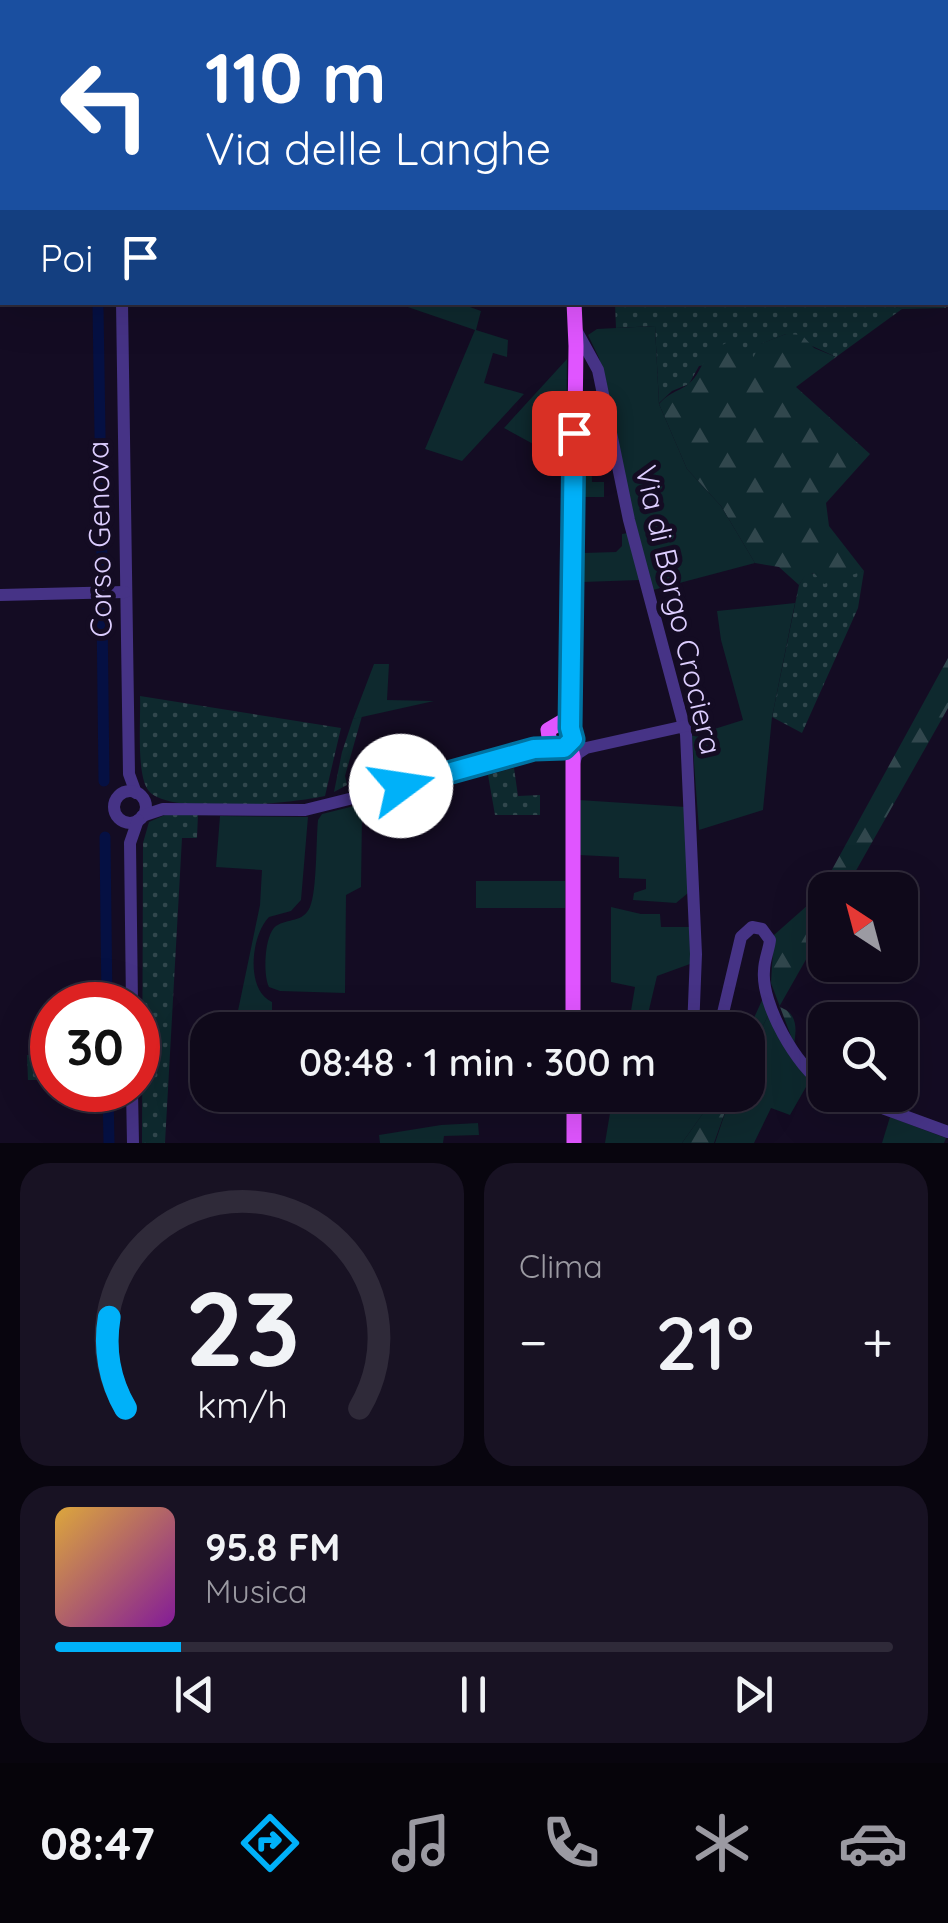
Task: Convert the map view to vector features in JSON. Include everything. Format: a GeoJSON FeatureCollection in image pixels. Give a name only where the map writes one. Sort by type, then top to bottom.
{"type":"FeatureCollection","features":[{"type":"Feature","properties":{"kind":"main road"},"geometry":{"type":"LineString","coordinates":[[572,1012],[563,744],[572,702],[574,305]]}},
{"type":"Feature","properties":{"kind":"main road"},"geometry":{"type":"LineString","coordinates":[[574,1112],[574,1143]]}},
{"type":"Feature","properties":{"kind":"street","name":"Corso Genova"},"geometry":{"type":"LineString","coordinates":[[122,305],[129,774],[134,795],[146,808],[130,843]]}},
{"type":"Feature","properties":{"kind":"street","name":"Via di Borgo Crociera"},"geometry":{"type":"LineString","coordinates":[[576,330],[598,370],[632,529],[685,726],[692,797],[696,954],[693,1012]]}},
{"type":"Feature","properties":{"kind":"street"},"geometry":{"type":"LineString","coordinates":[[0,595],[125,592]]}},
{"type":"Feature","properties":{"kind":"street"},"geometry":{"type":"LineString","coordinates":[[120,819],[128,822],[163,809],[304,810],[494,763],[534,749],[563,744],[577,754],[586,748],[685,726]]}},
{"type":"Feature","properties":{"kind":"street","name":"Corso Genova"},"geometry":{"type":"LineString","coordinates":[[132,982],[130,843],[114,806],[134,795]]}},
{"type":"Feature","properties":{"kind":"street"},"geometry":{"type":"LineString","coordinates":[[134,795],[163,809]]}},
{"type":"Feature","properties":{"kind":"street"},"geometry":{"type":"LineString","coordinates":[[722,1012],[741,937],[752,927],[762,928],[770,940],[765,983],[780,1026],[796,1058],[808,1070]]}},
{"type":"Feature","properties":{"kind":"street"},"geometry":{"type":"LineString","coordinates":[[132,1112],[132,1143]]}},
{"type":"Feature","properties":{"kind":"street"},"geometry":{"type":"LineString","coordinates":[[893,1112],[948,1132]]}},
{"type":"Feature","properties":{"kind":"green space"},"geometry":{"type":"Polygon","coordinates":[[[402,305],[464,305],[481,311],[476,330],[508,340],[507,357],[493,353],[484,383],[524,394],[462,461],[425,449],[475,330],[402,305]]]}},
{"type":"Feature","properties":{"kind":"green space"},"geometry":{"type":"Polygon","coordinates":[[[615,305],[888,305],[902,309],[836,357],[786,334],[761,344],[754,358],[699,366],[689,384],[672,391],[659,403],[655,326],[616,328],[615,305]]]}},
{"type":"Feature","properties":{"kind":"green space"},"geometry":{"type":"Polygon","coordinates":[[[885,305],[948,305],[945,308],[902,309],[885,305]]]}},
{"type":"Feature","properties":{"kind":"green space"},"geometry":{"type":"Polygon","coordinates":[[[655,326],[659,404],[687,469],[721,506],[755,563],[653,590],[599,358],[588,335],[597,329],[655,326]]]}},
{"type":"Feature","properties":{"kind":"green space"},"geometry":{"type":"Polygon","coordinates":[[[786,334],[802,335],[814,348],[836,357],[796,387],[870,454],[826,503],[829,526],[864,571],[824,584],[814,573],[805,576],[799,585],[779,567],[755,563],[721,506],[687,469],[659,404],[692,380],[718,347],[728,342],[741,346],[753,358],[760,344],[786,334]]]}},
{"type":"Feature","properties":{"kind":"green space"},"geometry":{"type":"Polygon","coordinates":[[[567,359],[566,471],[535,445],[504,428],[567,359]]]}},
{"type":"Feature","properties":{"kind":"green space"},"geometry":{"type":"Polygon","coordinates":[[[581,439],[591,439],[592,482],[604,482],[604,497],[581,497],[581,439]]]}},
{"type":"Feature","properties":{"kind":"green space"},"geometry":{"type":"Polygon","coordinates":[[[628,533],[640,580],[583,582],[583,553],[616,552],[622,546],[622,534],[628,533]]]}},
{"type":"Feature","properties":{"kind":"green space"},"geometry":{"type":"Polygon","coordinates":[[[864,571],[858,608],[802,733],[772,717],[799,585],[805,575],[864,571]]]}},
{"type":"Feature","properties":{"kind":"green space"},"geometry":{"type":"Polygon","coordinates":[[[795,603],[772,717],[763,810],[699,830],[692,736],[743,720],[717,611],[795,603]]]}},
{"type":"Feature","properties":{"kind":"green space"},"geometry":{"type":"Polygon","coordinates":[[[948,658],[948,708],[855,872],[831,872],[948,658]]]}},
{"type":"Feature","properties":{"kind":"green space"},"geometry":{"type":"Polygon","coordinates":[[[374,664],[389,664],[387,700],[434,701],[353,719],[374,664]]]}},
{"type":"Feature","properties":{"kind":"green space"},"geometry":{"type":"Polygon","coordinates":[[[140,696],[341,728],[325,796],[232,805],[179,803],[159,798],[144,782],[140,696]]]}},
{"type":"Feature","properties":{"kind":"green space"},"geometry":{"type":"Polygon","coordinates":[[[362,716],[345,776],[347,785],[334,792],[353,719],[362,716]]]}},
{"type":"Feature","properties":{"kind":"green space"},"geometry":{"type":"Polygon","coordinates":[[[514,768],[518,796],[540,795],[540,815],[495,815],[488,775],[514,768]]]}},
{"type":"Feature","properties":{"kind":"green space"},"geometry":{"type":"Polygon","coordinates":[[[438,785],[440,796],[362,816],[361,887],[346,895],[345,993],[280,991],[269,987],[266,955],[272,931],[303,916],[310,907],[318,820],[322,814],[438,785]]]}},
{"type":"Feature","properties":{"kind":"green space"},"geometry":{"type":"Polygon","coordinates":[[[579,800],[686,807],[688,893],[676,903],[633,900],[634,893],[646,889],[646,879],[619,878],[619,857],[579,855],[579,800]]]}},
{"type":"Feature","properties":{"kind":"green space"},"geometry":{"type":"Polygon","coordinates":[[[167,814],[198,814],[197,838],[182,838],[165,1143],[142,1143],[142,1112],[160,1112],[160,982],[143,982],[143,843],[149,822],[167,814]]]}},
{"type":"Feature","properties":{"kind":"green space"},"geometry":{"type":"Polygon","coordinates":[[[220,816],[308,817],[301,900],[291,911],[269,917],[255,949],[254,975],[263,996],[272,1002],[272,1012],[238,1012],[260,905],[262,870],[216,867],[220,816]]]}},
{"type":"Feature","properties":{"kind":"green space"},"geometry":{"type":"Polygon","coordinates":[[[476,881],[565,881],[565,908],[476,908],[476,881]]]}},
{"type":"Feature","properties":{"kind":"green space"},"geometry":{"type":"Polygon","coordinates":[[[808,905],[808,956],[780,1006],[771,983],[774,935],[808,905]]]}},
{"type":"Feature","properties":{"kind":"green space"},"geometry":{"type":"Polygon","coordinates":[[[611,907],[660,914],[661,927],[690,927],[690,964],[657,976],[648,1012],[631,1011],[635,987],[611,982],[611,907]]]}},
{"type":"Feature","properties":{"kind":"green space"},"geometry":{"type":"Polygon","coordinates":[[[764,996],[770,1011],[765,1022],[765,1012],[757,1012],[764,996]]]}},
{"type":"Feature","properties":{"kind":"green space"},"geometry":{"type":"Polygon","coordinates":[[[780,1007],[794,1021],[794,1044],[780,1007]]]}},
{"type":"Feature","properties":{"kind":"green space"},"geometry":{"type":"Polygon","coordinates":[[[770,1011],[808,1077],[808,1084],[790,1115],[771,1108],[754,1143],[715,1143],[725,1112],[765,1112],[765,1022],[770,1011]]]}},
{"type":"Feature","properties":{"kind":"green space"},"geometry":{"type":"Polygon","coordinates":[[[610,1112],[704,1112],[682,1143],[605,1143],[610,1112]]]}},
{"type":"Feature","properties":{"kind":"green space"},"geometry":{"type":"Polygon","coordinates":[[[704,1112],[725,1112],[714,1143],[682,1143],[704,1112]]]}},
{"type":"Feature","properties":{"kind":"green space"},"geometry":{"type":"Polygon","coordinates":[[[890,1117],[946,1138],[944,1143],[882,1143],[890,1117]]]}},
{"type":"Feature","properties":{"kind":"green space"},"geometry":{"type":"Polygon","coordinates":[[[478,1123],[479,1135],[444,1136],[443,1143],[380,1143],[379,1135],[478,1123]]]}},
{"type":"Feature","properties":{"kind":"waterway"},"geometry":{"type":"LineString","coordinates":[[98,306],[102,563]]}},
{"type":"Feature","properties":{"kind":"waterway"},"geometry":{"type":"LineString","coordinates":[[102,608],[104,781]]}},
{"type":"Feature","properties":{"kind":"waterway"},"geometry":{"type":"LineString","coordinates":[[105,837],[107,982]]}},
{"type":"Feature","properties":{"kind":"waterway"},"geometry":{"type":"LineString","coordinates":[[108,1112],[109,1143]]}},
{"type":"Feature","properties":{"kind":"route"},"geometry":{"type":"LineString","coordinates":[[401,786],[534,749],[564,748],[573,739],[570,728],[574,433]]}}]}
